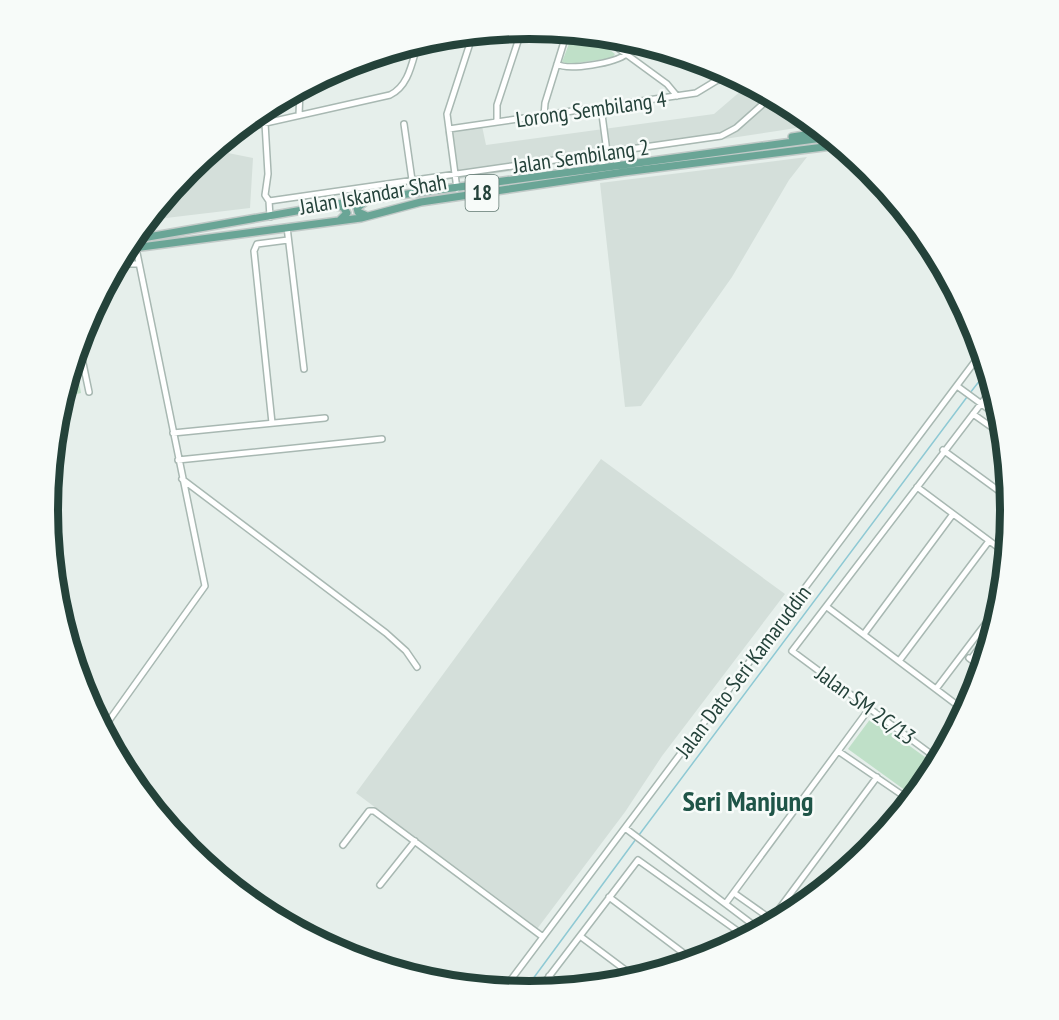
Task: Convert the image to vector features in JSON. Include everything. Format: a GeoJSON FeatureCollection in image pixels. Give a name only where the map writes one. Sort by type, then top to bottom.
{"type":"FeatureCollection","features":[{"type":"Feature","properties":{"kind":"main road"},"geometry":{"type":"LineString","coordinates":[[760,145],[813,134]]}},
{"type":"Feature","properties":{"kind":"main road","name":"Jalan Iskandar Shah"},"geometry":{"type":"LineString","coordinates":[[145,238],[333,205],[818,138]]}},
{"type":"Feature","properties":{"kind":"main road","name":"Jalan Iskandar Shah"},"geometry":{"type":"LineString","coordinates":[[138,248],[339,221],[370,216],[421,202],[624,171],[829,147]]}},
{"type":"Feature","properties":{"kind":"main road"},"geometry":{"type":"LineString","coordinates":[[367,200],[357,208],[362,215],[370,216]]}},
{"type":"Feature","properties":{"kind":"main road"},"geometry":{"type":"LineString","coordinates":[[333,205],[346,209],[346,216],[339,221]]}},
{"type":"Feature","properties":{"kind":"street"},"geometry":{"type":"LineString","coordinates":[[497,122],[497,105],[519,39]]}},
{"type":"Feature","properties":{"kind":"street"},"geometry":{"type":"LineString","coordinates":[[544,116],[545,103],[564,40]]}},
{"type":"Feature","properties":{"kind":"street"},"geometry":{"type":"LineString","coordinates":[[458,189],[449,129],[449,106],[471,43]]}},
{"type":"Feature","properties":{"kind":"street"},"geometry":{"type":"LineString","coordinates":[[617,47],[671,87],[677,96]]}},
{"type":"Feature","properties":{"kind":"street"},"geometry":{"type":"LineString","coordinates":[[260,123],[398,91],[404,83],[414,54]]}},
{"type":"Feature","properties":{"kind":"street"},"geometry":{"type":"LineString","coordinates":[[557,64],[566,68],[611,61],[626,54]]}},
{"type":"Feature","properties":{"kind":"street","name":"Lorong Sembilang 4"},"geometry":{"type":"LineString","coordinates":[[449,129],[677,96],[705,90],[719,80]]}},
{"type":"Feature","properties":{"kind":"street"},"geometry":{"type":"LineString","coordinates":[[299,115],[300,99]]}},
{"type":"Feature","properties":{"kind":"street","name":"Jalan Sembilang 2"},"geometry":{"type":"LineString","coordinates":[[269,201],[722,136],[730,132],[765,102]]}},
{"type":"Feature","properties":{"kind":"street"},"geometry":{"type":"LineString","coordinates":[[601,107],[607,152],[601,168]]}},
{"type":"Feature","properties":{"kind":"street"},"geometry":{"type":"LineString","coordinates":[[265,123],[268,174],[265,195],[269,201],[270,217]]}},
{"type":"Feature","properties":{"kind":"street"},"geometry":{"type":"LineString","coordinates":[[404,124],[412,180]]}},
{"type":"Feature","properties":{"kind":"street"},"geometry":{"type":"LineString","coordinates":[[607,152],[620,165]]}},
{"type":"Feature","properties":{"kind":"street"},"geometry":{"type":"LineString","coordinates":[[287,227],[304,369]]}},
{"type":"Feature","properties":{"kind":"street"},"geometry":{"type":"LineString","coordinates":[[272,423],[254,251],[257,244],[288,240]]}},
{"type":"Feature","properties":{"kind":"street"},"geometry":{"type":"LineString","coordinates":[[109,721],[204,589],[136,251]]}},
{"type":"Feature","properties":{"kind":"street"},"geometry":{"type":"LineString","coordinates":[[128,264],[138,264]]}},
{"type":"Feature","properties":{"kind":"street","name":"Jalan Dato Seri Kamaruddin"},"geometry":{"type":"LineString","coordinates":[[510,980],[976,360]]}},
{"type":"Feature","properties":{"kind":"street"},"geometry":{"type":"LineString","coordinates":[[81,366],[89,392]]}},
{"type":"Feature","properties":{"kind":"street"},"geometry":{"type":"LineString","coordinates":[[957,386],[989,409]]}},
{"type":"Feature","properties":{"kind":"street"},"geometry":{"type":"LineString","coordinates":[[958,706],[827,607],[943,450],[986,397]]}},
{"type":"Feature","properties":{"kind":"street"},"geometry":{"type":"LineString","coordinates":[[973,414],[993,428]]}},
{"type":"Feature","properties":{"kind":"street"},"geometry":{"type":"LineString","coordinates":[[173,432],[324,418]]}},
{"type":"Feature","properties":{"kind":"street"},"geometry":{"type":"LineString","coordinates":[[178,460],[382,439]]}},
{"type":"Feature","properties":{"kind":"street"},"geometry":{"type":"LineString","coordinates":[[943,450],[999,491]]}},
{"type":"Feature","properties":{"kind":"street"},"geometry":{"type":"LineString","coordinates":[[182,479],[386,633],[406,651],[417,667]]}},
{"type":"Feature","properties":{"kind":"street"},"geometry":{"type":"LineString","coordinates":[[917,487],[998,548]]}},
{"type":"Feature","properties":{"kind":"street"},"geometry":{"type":"LineString","coordinates":[[864,633],[953,514]]}},
{"type":"Feature","properties":{"kind":"street"},"geometry":{"type":"LineString","coordinates":[[899,661],[989,541]]}},
{"type":"Feature","properties":{"kind":"street","name":"Jalan SM 2C/13"},"geometry":{"type":"LineString","coordinates":[[827,607],[792,651],[932,755]]}},
{"type":"Feature","properties":{"kind":"street"},"geometry":{"type":"LineString","coordinates":[[936,689],[986,623]]}},
{"type":"Feature","properties":{"kind":"street"},"geometry":{"type":"LineString","coordinates":[[971,659],[980,646]]}},
{"type":"Feature","properties":{"kind":"street"},"geometry":{"type":"LineString","coordinates":[[963,653],[975,663]]}},
{"type":"Feature","properties":{"kind":"street"},"geometry":{"type":"LineString","coordinates":[[726,903],[869,709]]}},
{"type":"Feature","properties":{"kind":"street"},"geometry":{"type":"LineString","coordinates":[[838,751],[904,796]]}},
{"type":"Feature","properties":{"kind":"street"},"geometry":{"type":"LineString","coordinates":[[783,907],[877,777]]}},
{"type":"Feature","properties":{"kind":"street"},"geometry":{"type":"LineString","coordinates":[[343,845],[371,810],[543,937]]}},
{"type":"Feature","properties":{"kind":"street"},"geometry":{"type":"LineString","coordinates":[[625,828],[753,924]]}},
{"type":"Feature","properties":{"kind":"street"},"geometry":{"type":"LineString","coordinates":[[380,885],[415,841]]}},
{"type":"Feature","properties":{"kind":"street"},"geometry":{"type":"LineString","coordinates":[[546,980],[636,862],[640,861],[738,932]]}},
{"type":"Feature","properties":{"kind":"street"},"geometry":{"type":"LineString","coordinates":[[734,893],[767,917]]}},
{"type":"Feature","properties":{"kind":"street"},"geometry":{"type":"LineString","coordinates":[[609,897],[685,954]]}},
{"type":"Feature","properties":{"kind":"street"},"geometry":{"type":"LineString","coordinates":[[580,936],[626,971]]}},
{"type":"Feature","properties":{"kind":"street"},"geometry":{"type":"LineString","coordinates":[[549,976],[555,980]]}},
{"type":"Feature","properties":{"kind":"shaded area"},"geometry":{"type":"Polygon","coordinates":[[[742,90],[803,127],[453,180],[445,131],[482,126],[486,145],[714,114],[742,90]]]}},
{"type":"Feature","properties":{"kind":"shaded area"},"geometry":{"type":"Polygon","coordinates":[[[224,152],[253,158],[250,208],[158,220],[196,177],[224,152]]]}},
{"type":"Feature","properties":{"kind":"shaded area"},"geometry":{"type":"Polygon","coordinates":[[[807,157],[789,180],[732,277],[641,406],[625,407],[600,183],[807,157]]]}},
{"type":"Feature","properties":{"kind":"shaded area"},"geometry":{"type":"Polygon","coordinates":[[[601,459],[785,594],[662,756],[625,812],[537,929],[356,793],[601,459]]]}},
{"type":"Feature","properties":{"kind":"green space"},"geometry":{"type":"Polygon","coordinates":[[[570,41],[603,45],[615,54],[612,58],[570,64],[562,62],[570,41]]]}},
{"type":"Feature","properties":{"kind":"green space"},"geometry":{"type":"Polygon","coordinates":[[[78,377],[81,393],[73,395],[78,377]]]}},
{"type":"Feature","properties":{"kind":"green space"},"geometry":{"type":"Polygon","coordinates":[[[871,718],[929,760],[907,792],[848,749],[871,718]]]}},
{"type":"Feature","properties":{"kind":"waterway"},"geometry":{"type":"LineString","coordinates":[[970,393],[981,378]]}},
{"type":"Feature","properties":{"kind":"waterway"},"geometry":{"type":"LineString","coordinates":[[639,835],[967,397]]}},
{"type":"Feature","properties":{"kind":"waterway"},"geometry":{"type":"LineString","coordinates":[[531,981],[636,839]]}},
{"type":"Feature","properties":{"kind":"district","name":"Seri Manjung"},"geometry":{"type":"Point","coordinates":[748,801]}}]}
